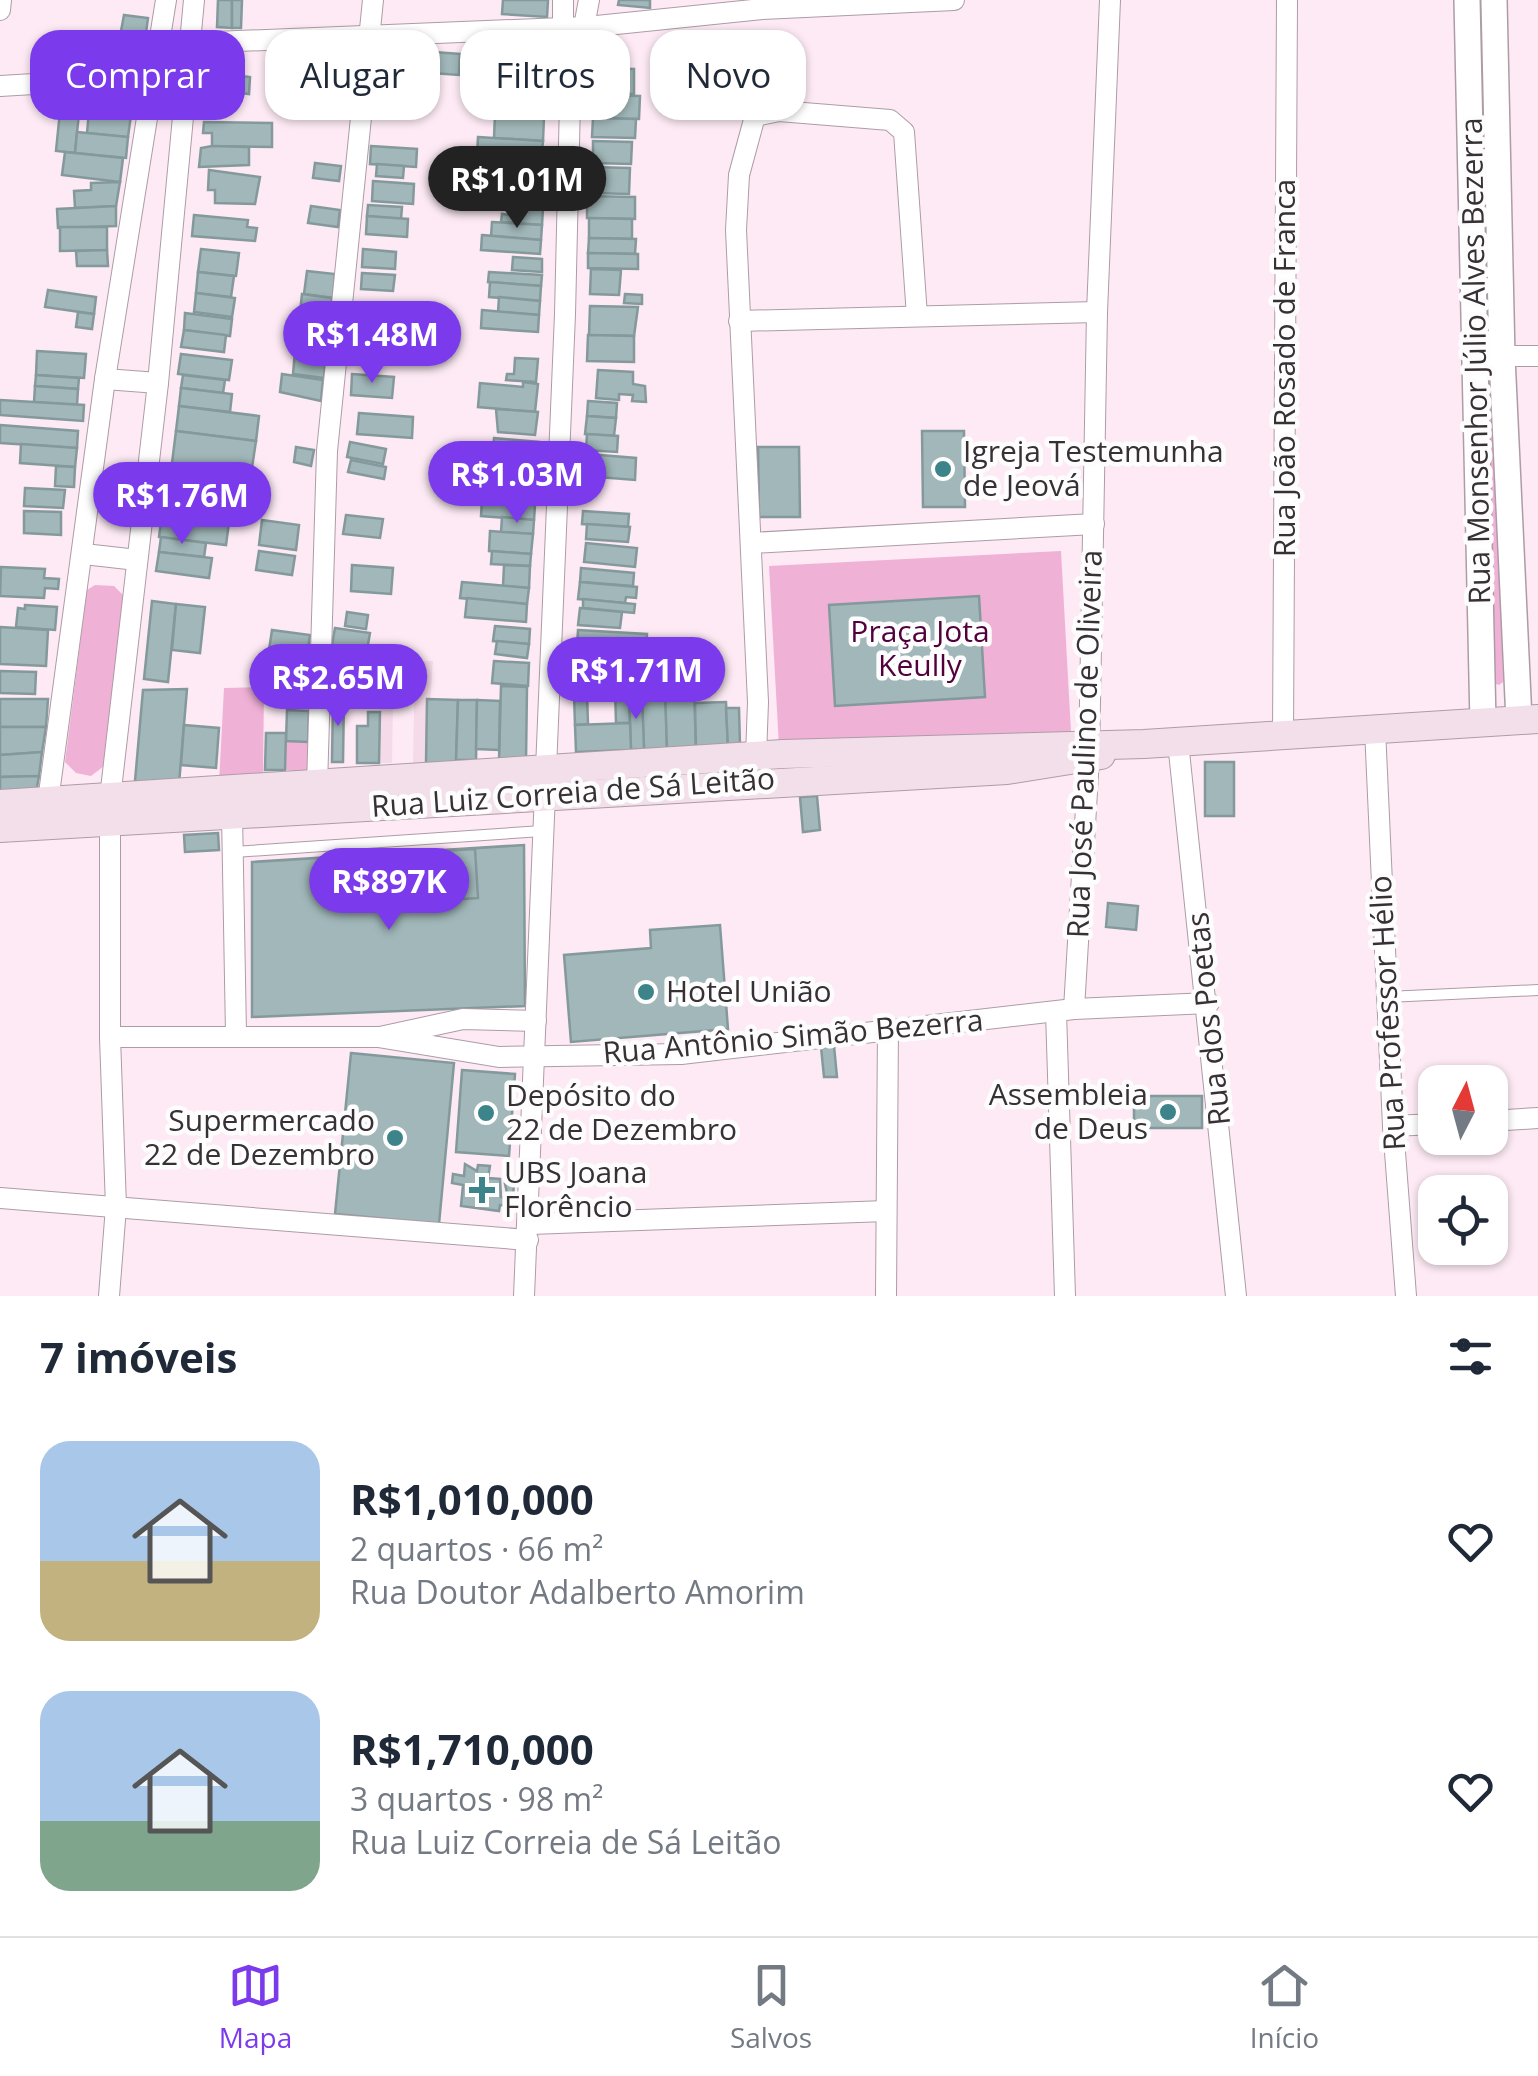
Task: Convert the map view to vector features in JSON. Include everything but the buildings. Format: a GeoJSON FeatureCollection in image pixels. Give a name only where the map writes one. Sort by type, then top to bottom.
{"type":"FeatureCollection","features":[{"type":"Feature","properties":{"kind":"main road","name":"Rua Luiz Correia de Sá Leitão"},"geometry":{"type":"LineString","coordinates":[[0,828],[110,810],[317,786],[1007,770],[1088,751],[1144,744],[1528,720]]}},
{"type":"Feature","properties":{"kind":"main road","name":"Rua Luiz Correia de Sá Leitão"},"geometry":{"type":"LineString","coordinates":[[0,804],[48,801],[110,810],[232,814],[542,783],[756,756],[1088,751]]}},
{"type":"Feature","properties":{"kind":"street"},"geometry":{"type":"LineString","coordinates":[[0,10],[2,0]]}},
{"type":"Feature","properties":{"kind":"street"},"geometry":{"type":"LineString","coordinates":[[162,30],[166,0]]}},
{"type":"Feature","properties":{"kind":"street"},"geometry":{"type":"LineString","coordinates":[[191,30],[194,0]]}},
{"type":"Feature","properties":{"kind":"street"},"geometry":{"type":"LineString","coordinates":[[371,30],[373,0]]}},
{"type":"Feature","properties":{"kind":"street"},"geometry":{"type":"LineString","coordinates":[[563,0],[563,30]]}},
{"type":"Feature","properties":{"kind":"street"},"geometry":{"type":"LineString","coordinates":[[585,30],[588,0]]}},
{"type":"Feature","properties":{"kind":"street"},"geometry":{"type":"LineString","coordinates":[[440,33],[586,27],[762,4],[954,0]]}},
{"type":"Feature","properties":{"kind":"street","name":"Rua José Paulino de Oliveira"},"geometry":{"type":"LineString","coordinates":[[1066,1296],[1065,1011],[1088,751],[1097,312],[1110,0]]}},
{"type":"Feature","properties":{"kind":"street","name":"Rua João Rosado de Franca"},"geometry":{"type":"LineString","coordinates":[[1283,736],[1287,0]]}},
{"type":"Feature","properties":{"kind":"street","name":"Rua Monsenhor Júlio Alves Bezerra"},"geometry":{"type":"LineString","coordinates":[[1466,0],[1483,723]]}},
{"type":"Feature","properties":{"kind":"street","name":"Rua Monsenhor Júlio Alves Bezerra"},"geometry":{"type":"LineString","coordinates":[[1494,0],[1502,357],[1528,720]]}},
{"type":"Feature","properties":{"kind":"street"},"geometry":{"type":"LineString","coordinates":[[0,86],[30,84]]}},
{"type":"Feature","properties":{"kind":"street"},"geometry":{"type":"LineString","coordinates":[[756,756],[751,543],[739,320],[739,174],[747,130],[754,116],[762,112],[890,120],[899,125],[904,132],[918,316]]}},
{"type":"Feature","properties":{"kind":"street"},"geometry":{"type":"LineString","coordinates":[[48,801],[105,378],[149,120]]}},
{"type":"Feature","properties":{"kind":"street"},"geometry":{"type":"LineString","coordinates":[[108,1296],[116,1207],[110,1037],[110,810],[158,382],[182,120]]}},
{"type":"Feature","properties":{"kind":"street"},"geometry":{"type":"LineString","coordinates":[[317,786],[328,451],[362,120]]}},
{"type":"Feature","properties":{"kind":"street"},"geometry":{"type":"LineString","coordinates":[[524,1296],[570,120]]}},
{"type":"Feature","properties":{"kind":"street"},"geometry":{"type":"LineString","coordinates":[[739,320],[1097,312]]}},
{"type":"Feature","properties":{"kind":"street"},"geometry":{"type":"LineString","coordinates":[[1475,356],[1538,356]]}},
{"type":"Feature","properties":{"kind":"street"},"geometry":{"type":"LineString","coordinates":[[105,378],[158,382]]}},
{"type":"Feature","properties":{"kind":"street"},"geometry":{"type":"LineString","coordinates":[[751,543],[1094,524]]}},
{"type":"Feature","properties":{"kind":"street"},"geometry":{"type":"LineString","coordinates":[[84,554],[137,560]]}},
{"type":"Feature","properties":{"kind":"street","name":"Rua Professor Hélio"},"geometry":{"type":"LineString","coordinates":[[1375,730],[1392,1126],[1406,1296]]}},
{"type":"Feature","properties":{"kind":"street","name":"Rua dos Poetas"},"geometry":{"type":"LineString","coordinates":[[1178,742],[1236,1296]]}},
{"type":"Feature","properties":{"kind":"street"},"geometry":{"type":"LineString","coordinates":[[232,814],[236,1034]]}},
{"type":"Feature","properties":{"kind":"street","name":"Rua Antônio Simão Bezerra"},"geometry":{"type":"LineString","coordinates":[[110,1037],[378,1037],[433,1049],[535,1057],[681,1054],[888,1027],[1208,1003]]}},
{"type":"Feature","properties":{"kind":"street","name":"Rua Antônio Simão Bezerra"},"geometry":{"type":"LineString","coordinates":[[378,1037],[463,1019],[536,1021]]}},
{"type":"Feature","properties":{"kind":"street"},"geometry":{"type":"LineString","coordinates":[[886,1296],[888,1027]]}},
{"type":"Feature","properties":{"kind":"street"},"geometry":{"type":"LineString","coordinates":[[1508,1120],[1538,1118]]}},
{"type":"Feature","properties":{"kind":"street"},"geometry":{"type":"LineString","coordinates":[[1392,1126],[1418,1125]]}},
{"type":"Feature","properties":{"kind":"street"},"geometry":{"type":"LineString","coordinates":[[0,1198],[529,1232],[886,1211]]}},
{"type":"Feature","properties":{"kind":"lane"},"geometry":{"type":"LineString","coordinates":[[234,852],[542,831]]}},
{"type":"Feature","properties":{"kind":"lane"},"geometry":{"type":"LineString","coordinates":[[1386,997],[1538,990]]}},
{"type":"Feature","properties":{"kind":"shaded area"},"geometry":{"type":"Polygon","coordinates":[[[415,661],[433,661],[426,764],[413,763],[415,661]]]}},
{"type":"Feature","properties":{"kind":"shaded area"},"geometry":{"type":"Polygon","coordinates":[[[380,704],[393,705],[392,763],[379,763],[380,704]]]}},
{"type":"Feature","properties":{"kind":"green space"},"geometry":{"type":"Polygon","coordinates":[[[1488,380],[1497,384],[1503,682],[1499,685],[1490,682],[1488,380]]]}},
{"type":"Feature","properties":{"kind":"green space","name":"Praça Jota Keully"},"geometry":{"type":"Polygon","coordinates":[[[1061,551],[1071,732],[779,747],[769,566],[1061,551]]]}},
{"type":"Feature","properties":{"kind":"green space"},"geometry":{"type":"Polygon","coordinates":[[[95,585],[114,586],[124,596],[104,766],[91,776],[76,773],[65,762],[87,590],[95,585]]]}},
{"type":"Feature","properties":{"kind":"green space"},"geometry":{"type":"Polygon","coordinates":[[[264,687],[263,781],[219,783],[224,688],[264,687]]]}},
{"type":"Feature","properties":{"kind":"green space"},"geometry":{"type":"Polygon","coordinates":[[[286,741],[308,742],[307,772],[285,770],[286,741]]]}},
{"type":"Feature","properties":{"kind":"place","name":"Igreja Testemunha de Jeová"},"geometry":{"type":"Point","coordinates":[943,469]}},
{"type":"Feature","properties":{"kind":"place","name":"Hotel União"},"geometry":{"type":"Point","coordinates":[646,992]}},
{"type":"Feature","properties":{"kind":"place","name":"Assembleia de Deus"},"geometry":{"type":"Point","coordinates":[1168,1112]}},
{"type":"Feature","properties":{"kind":"place","name":"Depósito do 22 de Dezembro"},"geometry":{"type":"Point","coordinates":[486,1113]}},
{"type":"Feature","properties":{"kind":"place","name":"Supermercado 22 de Dezembro"},"geometry":{"type":"Point","coordinates":[395,1138]}},
{"type":"Feature","properties":{"kind":"place","name":"UBS Joana Florêncio"},"geometry":{"type":"Point","coordinates":[482,1190]}}]}
